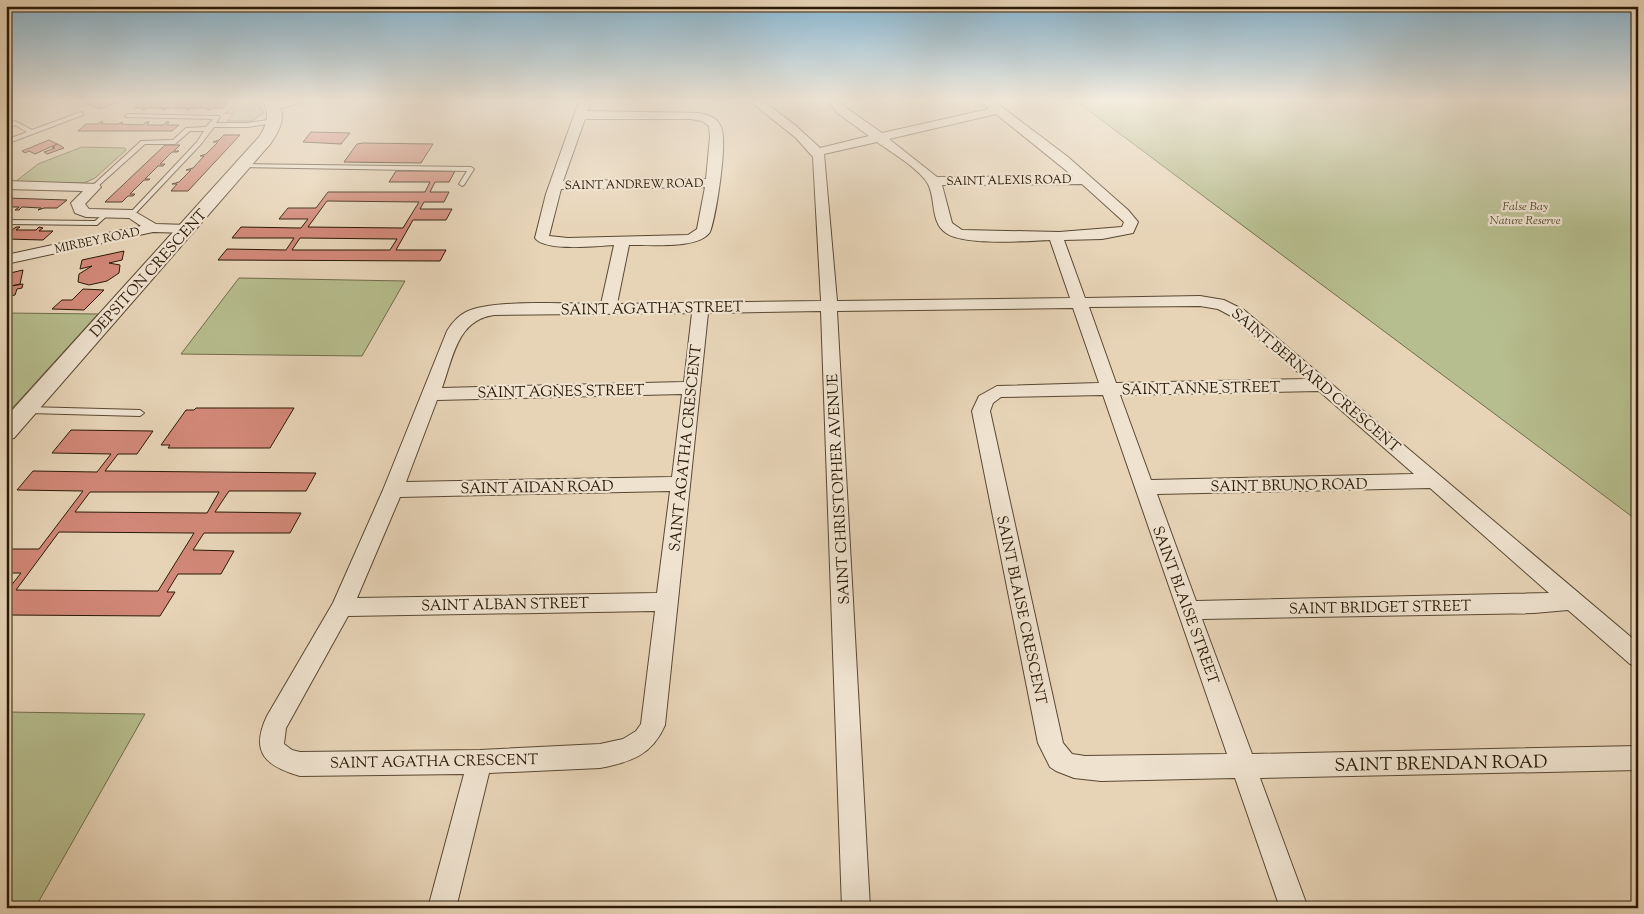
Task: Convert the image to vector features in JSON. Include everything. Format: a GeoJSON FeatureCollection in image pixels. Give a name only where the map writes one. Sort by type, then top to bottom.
{"type":"FeatureCollection","features":[{"type":"Feature","properties":{"kind":"street","name":"DEPSITON CRESCENT"},"geometry":{"type":"LineString","coordinates":[[6,432],[262,144]]}},
{"type":"Feature","properties":{"kind":"street"},"geometry":{"type":"LineString","coordinates":[[570,144],[542,229],[542,238],[552,241],[690,239],[700,235],[705,226],[712,183],[715,144]]}},
{"type":"Feature","properties":{"kind":"street"},"geometry":{"type":"LineString","coordinates":[[809,144],[817,152],[857,144]]}},
{"type":"Feature","properties":{"kind":"street"},"geometry":{"type":"LineString","coordinates":[[885,144],[934,181],[945,225],[952,232],[970,236],[1120,234],[1128,230],[1130,222],[1127,217],[1040,144]]}},
{"type":"Feature","properties":{"kind":"street","name":"SAINT CHRISTOPHER AVENUE"},"geometry":{"type":"LineString","coordinates":[[817,152],[830,306],[856,908]]}},
{"type":"Feature","properties":{"kind":"street","name":"SAINT ALEXIS ROAD"},"geometry":{"type":"LineString","coordinates":[[934,181],[1085,180]]}},
{"type":"Feature","properties":{"kind":"street","name":"SAINT ANDREW ROAD"},"geometry":{"type":"LineString","coordinates":[[556,185],[712,183]]}},
{"type":"Feature","properties":{"kind":"street"},"geometry":{"type":"LineString","coordinates":[[6,185],[94,187]]}},
{"type":"Feature","properties":{"kind":"street"},"geometry":{"type":"LineString","coordinates":[[94,187],[77,207],[86,213],[132,214],[153,228]]}},
{"type":"Feature","properties":{"kind":"street","name":"MIRBEY ROAD"},"geometry":{"type":"LineString","coordinates":[[6,260],[153,228],[188,228]]}},
{"type":"Feature","properties":{"kind":"street","name":"SAINT BLAISE STREET"},"geometry":{"type":"LineString","coordinates":[[1055,235],[1294,908]]}},
{"type":"Feature","properties":{"kind":"street"},"geometry":{"type":"LineString","coordinates":[[608,309],[622,241]]}},
{"type":"Feature","properties":{"kind":"street","name":"SAINT BERNARD CRESCENT"},"geometry":{"type":"LineString","coordinates":[[830,306],[1200,301],[1220,303],[1236,311],[1638,657]]}},
{"type":"Feature","properties":{"kind":"street","name":"SAINT AGATHA STREET"},"geometry":{"type":"LineString","coordinates":[[474,314],[494,310],[830,306]]}},
{"type":"Feature","properties":{"kind":"street","name":"SAINT AGATHA CRESCENT"},"geometry":{"type":"LineString","coordinates":[[474,314],[460,323],[455,331],[393,490],[342,607],[275,724],[270,738],[272,749],[285,760],[300,764],[480,762],[600,756],[618,753],[644,739],[653,725],[701,307]]}},
{"type":"Feature","properties":{"kind":"street","name":"SAINT ANNE STREET"},"geometry":{"type":"LineString","coordinates":[[1109,390],[1322,385]]}},
{"type":"Feature","properties":{"kind":"street","name":"SAINT AGNES STREET"},"geometry":{"type":"LineString","coordinates":[[431,394],[692,388]]}},
{"type":"Feature","properties":{"kind":"street","name":"SAINT BLAISE CRESCENT"},"geometry":{"type":"LineString","coordinates":[[1109,390],[1006,391],[989,395],[982,404],[981,411],[1051,748],[1056,757],[1063,763],[1077,768],[1244,767]]}},
{"type":"Feature","properties":{"kind":"street","name":"SAINT BRUNO ROAD"},"geometry":{"type":"LineString","coordinates":[[1144,487],[1434,481]]}},
{"type":"Feature","properties":{"kind":"street","name":"SAINT AIDAN ROAD"},"geometry":{"type":"LineString","coordinates":[[393,490],[681,484]]}},
{"type":"Feature","properties":{"kind":"street","name":"SAINT BRIDGET STREET"},"geometry":{"type":"LineString","coordinates":[[1188,610],[1534,604],[1572,600]]}},
{"type":"Feature","properties":{"kind":"street","name":"SAINT ALBAN STREET"},"geometry":{"type":"LineString","coordinates":[[342,607],[667,602]]}},
{"type":"Feature","properties":{"kind":"street","name":"SAINT BRENDAN ROAD"},"geometry":{"type":"LineString","coordinates":[[1244,767],[1638,758]]}},
{"type":"Feature","properties":{"kind":"street"},"geometry":{"type":"LineString","coordinates":[[442,908],[480,762]]}},
{"type":"Feature","properties":{"kind":"lane"},"geometry":{"type":"LineString","coordinates":[[94,187],[141,144]]}},
{"type":"Feature","properties":{"kind":"lane"},"geometry":{"type":"LineString","coordinates":[[132,214],[198,144]]}},
{"type":"Feature","properties":{"kind":"lane"},"geometry":{"type":"LineString","coordinates":[[243,166],[470,168],[462,184]]}},
{"type":"Feature","properties":{"kind":"lane"},"geometry":{"type":"LineString","coordinates":[[6,222],[97,223],[107,213]]}},
{"type":"Feature","properties":{"kind":"lane"},"geometry":{"type":"LineString","coordinates":[[26,410],[140,413]]}},
{"type":"Feature","properties":{"kind":"green space","name":"False Bay Nature Reserve"},"geometry":{"type":"Polygon","coordinates":[[[1133,144],[1638,144],[1638,521],[1133,144]]]}},
{"type":"Feature","properties":{"kind":"green space"},"geometry":{"type":"Polygon","coordinates":[[[82,147],[125,148],[126,150],[95,178],[84,183],[15,182],[38,164],[82,147]]]}},
{"type":"Feature","properties":{"kind":"green space"},"geometry":{"type":"Polygon","coordinates":[[[239,278],[405,281],[362,356],[181,354],[239,278]]]}},
{"type":"Feature","properties":{"kind":"green space"},"geometry":{"type":"Polygon","coordinates":[[[6,313],[98,314],[6,415],[6,313]]]}},
{"type":"Feature","properties":{"kind":"green space"},"geometry":{"type":"Polygon","coordinates":[[[6,712],[145,714],[35,908],[6,908],[6,712]]]}},
{"type":"Feature","properties":{"kind":"building"},"geometry":{"type":"Polygon","coordinates":[[[40,144],[57,144],[35,154],[29,151],[25,153],[22,151],[40,144]]]}},
{"type":"Feature","properties":{"kind":"building"},"geometry":{"type":"Polygon","coordinates":[[[58,144],[64,148],[47,154],[44,152],[55,148],[52,147],[58,144]]]}},
{"type":"Feature","properties":{"kind":"building"},"geometry":{"type":"Polygon","coordinates":[[[216,144],[232,144],[188,191],[171,191],[177,184],[172,184],[179,182],[191,170],[186,170],[193,168],[204,156],[200,156],[206,154],[216,144]]]}},
{"type":"Feature","properties":{"kind":"building"},"geometry":{"type":"Polygon","coordinates":[[[357,144],[433,144],[421,163],[344,162],[357,144]]]}},
{"type":"Feature","properties":{"kind":"building"},"geometry":{"type":"Polygon","coordinates":[[[165,145],[180,145],[174,151],[179,151],[172,152],[160,164],[165,164],[163,166],[158,166],[145,179],[150,179],[144,180],[130,194],[135,194],[133,196],[128,196],[122,202],[105,202],[165,145]]]}},
{"type":"Feature","properties":{"kind":"building"},"geometry":{"type":"Polygon","coordinates":[[[396,171],[455,171],[449,182],[435,182],[430,192],[449,192],[444,202],[424,202],[420,209],[452,209],[446,220],[413,220],[396,250],[446,250],[440,261],[218,260],[227,249],[286,250],[294,238],[232,238],[241,227],[301,228],[308,219],[279,219],[288,208],[316,208],[328,192],[425,192],[430,182],[389,182],[396,171]],[[327,201],[308,227],[403,228],[419,202],[327,201]],[[300,238],[292,250],[390,250],[397,239],[300,238]]]}},
{"type":"Feature","properties":{"kind":"building"},"geometry":{"type":"Polygon","coordinates":[[[6,198],[67,200],[57,208],[38,210],[41,208],[22,207],[19,210],[15,210],[19,207],[6,207],[6,198]]]}},
{"type":"Feature","properties":{"kind":"building"},"geometry":{"type":"Polygon","coordinates":[[[20,227],[16,230],[36,230],[39,227],[43,228],[39,231],[53,231],[43,240],[6,239],[6,230],[12,230],[20,227]]]}},
{"type":"Feature","properties":{"kind":"building"},"geometry":{"type":"Polygon","coordinates":[[[124,251],[122,260],[109,263],[120,265],[119,273],[107,281],[89,285],[78,282],[79,274],[92,266],[80,269],[82,260],[124,251]]]}},
{"type":"Feature","properties":{"kind":"building"},"geometry":{"type":"Polygon","coordinates":[[[23,270],[20,284],[6,287],[6,274],[23,270]]]}},
{"type":"Feature","properties":{"kind":"building"},"geometry":{"type":"Polygon","coordinates":[[[23,284],[22,288],[17,289],[15,295],[6,297],[6,287],[23,284]]]}},
{"type":"Feature","properties":{"kind":"building"},"geometry":{"type":"Polygon","coordinates":[[[83,289],[104,290],[84,310],[52,309],[62,300],[72,300],[83,289]]]}},
{"type":"Feature","properties":{"kind":"building"},"geometry":{"type":"Polygon","coordinates":[[[196,408],[294,408],[270,448],[168,448],[170,445],[161,445],[186,410],[194,410],[196,408]]]}},
{"type":"Feature","properties":{"kind":"building"},"geometry":{"type":"Polygon","coordinates":[[[71,430],[153,431],[137,454],[118,454],[105,471],[316,473],[306,491],[229,491],[215,512],[301,513],[290,533],[204,533],[193,550],[234,551],[221,574],[178,574],[167,592],[175,592],[160,616],[6,615],[6,592],[21,573],[6,573],[6,549],[39,549],[83,491],[17,490],[33,471],[97,472],[111,454],[52,453],[71,430]],[[90,492],[75,512],[207,513],[219,492],[90,492]],[[59,532],[16,590],[158,591],[194,533],[59,532]]]}}]}
